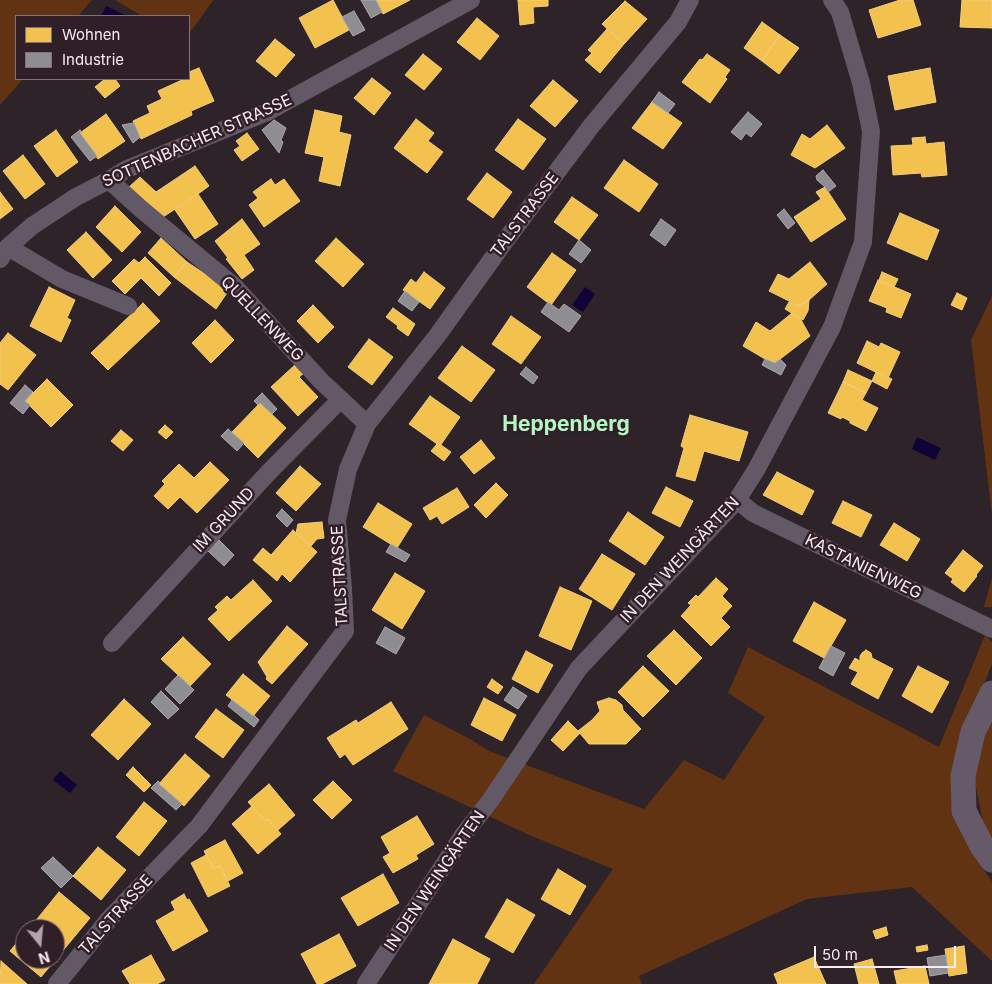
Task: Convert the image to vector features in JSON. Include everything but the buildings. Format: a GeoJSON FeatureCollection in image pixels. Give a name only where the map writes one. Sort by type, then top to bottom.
{"type":"FeatureCollection","features":[{"type":"Feature","properties":{"kind":"main road"},"geometry":{"type":"LineString","coordinates":[[992,693],[972,732],[963,776],[964,811],[982,846],[992,860]]}},
{"type":"Feature","properties":{"kind":"street","name":"SOTTENBACHER STRASSE"},"geometry":{"type":"LineString","coordinates":[[128,306],[4,253],[32,226],[76,197],[126,169],[265,113],[471,0]]}},
{"type":"Feature","properties":{"kind":"street","name":"TALSTRASSE"},"geometry":{"type":"LineString","coordinates":[[57,984],[110,918],[199,826],[345,631],[336,520],[348,469],[367,424],[437,336],[592,125],[678,22],[690,0]]}},
{"type":"Feature","properties":{"kind":"street","name":"IN DEN WEINGÄRTEN"},"geometry":{"type":"LineString","coordinates":[[366,984],[464,834],[490,801],[580,668],[737,500],[756,470],[832,327],[863,242],[871,131],[861,83],[840,12],[832,0]]}},
{"type":"Feature","properties":{"kind":"street","name":"QUELLENWEG"},"geometry":{"type":"LineString","coordinates":[[108,180],[235,287],[321,381],[367,424]]}},
{"type":"Feature","properties":{"kind":"street","name":"IM GRUND"},"geometry":{"type":"LineString","coordinates":[[112,643],[268,473],[340,400]]}},
{"type":"Feature","properties":{"kind":"street","name":"KASTANIENWEG"},"geometry":{"type":"LineString","coordinates":[[737,500],[753,513],[992,629]]}},
{"type":"Feature","properties":{"kind":"shaded area"},"geometry":{"type":"Polygon","coordinates":[[[0,0],[92,0],[79,15],[15,15],[15,80],[22,80],[0,105],[0,0]]]}},
{"type":"Feature","properties":{"kind":"shaded area"},"geometry":{"type":"Polygon","coordinates":[[[115,0],[214,0],[190,33],[190,15],[140,15],[115,0]]]}},
{"type":"Feature","properties":{"kind":"shaded area"},"geometry":{"type":"Polygon","coordinates":[[[106,6],[125,15],[102,15],[106,6]]]}},
{"type":"Feature","properties":{"kind":"shaded area"},"geometry":{"type":"Polygon","coordinates":[[[585,287],[595,294],[583,312],[572,305],[585,287]]]}},
{"type":"Feature","properties":{"kind":"shaded area"},"geometry":{"type":"Polygon","coordinates":[[[992,296],[992,515],[971,340],[992,296]]]}},
{"type":"Feature","properties":{"kind":"shaded area"},"geometry":{"type":"Polygon","coordinates":[[[917,437],[941,448],[935,460],[912,449],[917,437]]]}},
{"type":"Feature","properties":{"kind":"shaded area"},"geometry":{"type":"Polygon","coordinates":[[[992,578],[992,607],[984,607],[992,578]]]}},
{"type":"Feature","properties":{"kind":"shaded area"},"geometry":{"type":"Polygon","coordinates":[[[985,635],[992,642],[992,664],[966,729],[971,850],[992,882],[992,961],[912,887],[807,899],[639,976],[642,984],[534,984],[613,869],[529,835],[393,771],[424,715],[489,751],[644,809],[684,760],[724,780],[765,717],[728,693],[748,647],[939,747],[985,635]]]}},
{"type":"Feature","properties":{"kind":"shaded area"},"geometry":{"type":"Polygon","coordinates":[[[992,712],[992,844],[986,837],[974,777],[982,731],[992,712]]]}},
{"type":"Feature","properties":{"kind":"shaded area"},"geometry":{"type":"Polygon","coordinates":[[[60,771],[77,785],[70,793],[53,780],[60,771]]]}},
{"type":"Feature","properties":{"kind":"district","name":"Heppenberg"},"geometry":{"type":"Point","coordinates":[566,425]}}]}
